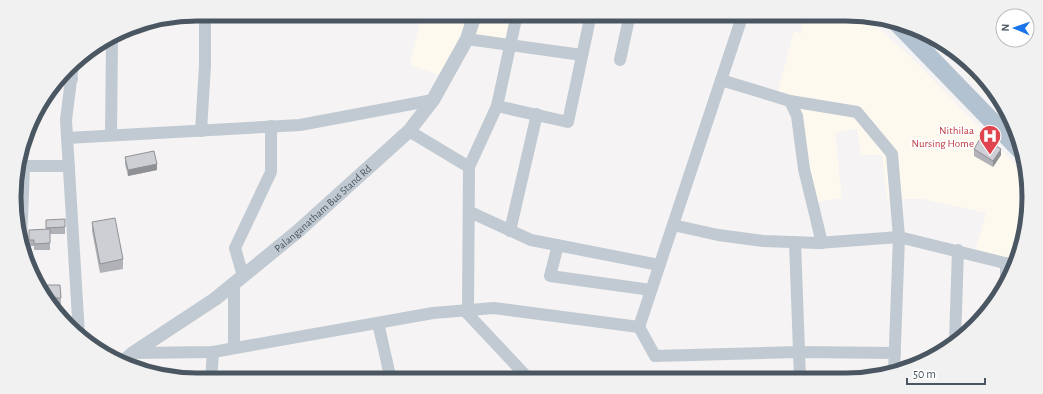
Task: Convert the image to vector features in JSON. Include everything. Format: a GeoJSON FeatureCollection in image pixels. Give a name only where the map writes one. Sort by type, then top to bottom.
{"type":"FeatureCollection","features":[{"type":"Feature","properties":{"kind":"main road"},"geometry":{"type":"LineString","coordinates":[[904,30],[1014,144]]}},
{"type":"Feature","properties":{"kind":"street"},"geometry":{"type":"LineString","coordinates":[[201,131],[205,64],[205,21]]}},
{"type":"Feature","properties":{"kind":"street","name":"Palanganatham Bus Stand Rd"},"geometry":{"type":"LineString","coordinates":[[128,357],[215,299],[297,232],[409,131],[434,100],[467,39],[472,21]]}},
{"type":"Feature","properties":{"kind":"street"},"geometry":{"type":"LineString","coordinates":[[515,21],[497,106],[469,167],[470,212],[467,310],[524,373]]}},
{"type":"Feature","properties":{"kind":"street"},"geometry":{"type":"LineString","coordinates":[[497,106],[568,122],[589,21]]}},
{"type":"Feature","properties":{"kind":"street"},"geometry":{"type":"LineString","coordinates":[[620,60],[628,21]]}},
{"type":"Feature","properties":{"kind":"street"},"geometry":{"type":"LineString","coordinates":[[741,21],[638,327],[655,356],[799,352],[895,352]]}},
{"type":"Feature","properties":{"kind":"street"},"geometry":{"type":"LineString","coordinates":[[467,39],[582,55]]}},
{"type":"Feature","properties":{"kind":"street"},"geometry":{"type":"LineString","coordinates":[[111,135],[112,43]]}},
{"type":"Feature","properties":{"kind":"street"},"geometry":{"type":"LineString","coordinates":[[72,74],[66,120],[78,326]]}},
{"type":"Feature","properties":{"kind":"street"},"geometry":{"type":"LineString","coordinates":[[67,79],[72,79]]}},
{"type":"Feature","properties":{"kind":"street"},"geometry":{"type":"LineString","coordinates":[[721,80],[790,101],[857,112],[892,154],[899,236],[894,366]]}},
{"type":"Feature","properties":{"kind":"street"},"geometry":{"type":"LineString","coordinates":[[67,138],[300,125],[434,100]]}},
{"type":"Feature","properties":{"kind":"street"},"geometry":{"type":"LineString","coordinates":[[790,101],[797,116],[804,169],[822,243]]}},
{"type":"Feature","properties":{"kind":"street"},"geometry":{"type":"LineString","coordinates":[[510,231],[537,114]]}},
{"type":"Feature","properties":{"kind":"street"},"geometry":{"type":"LineString","coordinates":[[234,348],[238,279],[235,248],[272,172],[271,126]]}},
{"type":"Feature","properties":{"kind":"street"},"geometry":{"type":"LineString","coordinates":[[409,131],[469,167]]}},
{"type":"Feature","properties":{"kind":"street"},"geometry":{"type":"LineString","coordinates":[[24,166],[69,166]]}},
{"type":"Feature","properties":{"kind":"street"},"geometry":{"type":"LineString","coordinates":[[21,185],[21,209]]}},
{"type":"Feature","properties":{"kind":"street"},"geometry":{"type":"LineString","coordinates":[[470,212],[532,240],[659,265]]}},
{"type":"Feature","properties":{"kind":"street"},"geometry":{"type":"LineString","coordinates":[[673,224],[718,235],[763,241],[822,243],[899,236],[1009,264]]}},
{"type":"Feature","properties":{"kind":"street"},"geometry":{"type":"LineString","coordinates":[[795,242],[800,373]]}},
{"type":"Feature","properties":{"kind":"street"},"geometry":{"type":"LineString","coordinates":[[558,245],[550,276],[651,290]]}},
{"type":"Feature","properties":{"kind":"street"},"geometry":{"type":"LineString","coordinates":[[955,335],[958,250]]}},
{"type":"Feature","properties":{"kind":"street"},"geometry":{"type":"LineString","coordinates":[[128,357],[213,352],[433,313],[494,308],[638,327]]}},
{"type":"Feature","properties":{"kind":"street"},"geometry":{"type":"LineString","coordinates":[[378,323],[389,373]]}},
{"type":"Feature","properties":{"kind":"street"},"geometry":{"type":"LineString","coordinates":[[212,373],[213,352]]}},
{"type":"Feature","properties":{"kind":"shaded area"},"geometry":{"type":"Polygon","coordinates":[[[420,21],[514,21],[508,50],[473,41],[453,80],[410,65],[420,21]]]}},
{"type":"Feature","properties":{"kind":"shaded area"},"geometry":{"type":"Polygon","coordinates":[[[803,21],[858,21],[874,23],[915,61],[1020,169],[1022,185],[1022,209],[1016,243],[1007,269],[973,259],[986,213],[923,199],[887,199],[882,155],[861,155],[857,129],[835,133],[842,198],[812,203],[798,115],[776,98],[794,31],[801,33],[803,21]]]}},
{"type":"Feature","properties":{"kind":"shaded area"},"geometry":{"type":"Polygon","coordinates":[[[947,53],[978,81],[996,106],[947,53]]]}},
{"type":"Feature","properties":{"kind":"building"},"geometry":{"type":"Polygon","coordinates":[[[981,137],[1001,149],[993,161],[974,149],[981,137]]]}},
{"type":"Feature","properties":{"kind":"building"},"geometry":{"type":"Polygon","coordinates":[[[154,151],[157,164],[128,170],[125,157],[154,151]]]}},
{"type":"Feature","properties":{"kind":"building"},"geometry":{"type":"Polygon","coordinates":[[[115,218],[123,259],[100,264],[92,222],[115,218]]]}},
{"type":"Feature","properties":{"kind":"building"},"geometry":{"type":"Polygon","coordinates":[[[65,219],[65,227],[46,228],[46,220],[65,219]]]}},
{"type":"Feature","properties":{"kind":"building"},"geometry":{"type":"Polygon","coordinates":[[[50,229],[50,243],[34,244],[34,240],[29,240],[29,230],[50,229]]]}},
{"type":"Feature","properties":{"kind":"building"},"geometry":{"type":"Polygon","coordinates":[[[47,285],[60,285],[61,298],[53,298],[47,288],[47,285]]]}},
{"type":"Feature","properties":{"kind":"place","name":"Nithilaa Nursing Home"},"geometry":{"type":"Point","coordinates":[990,156]}}]}
